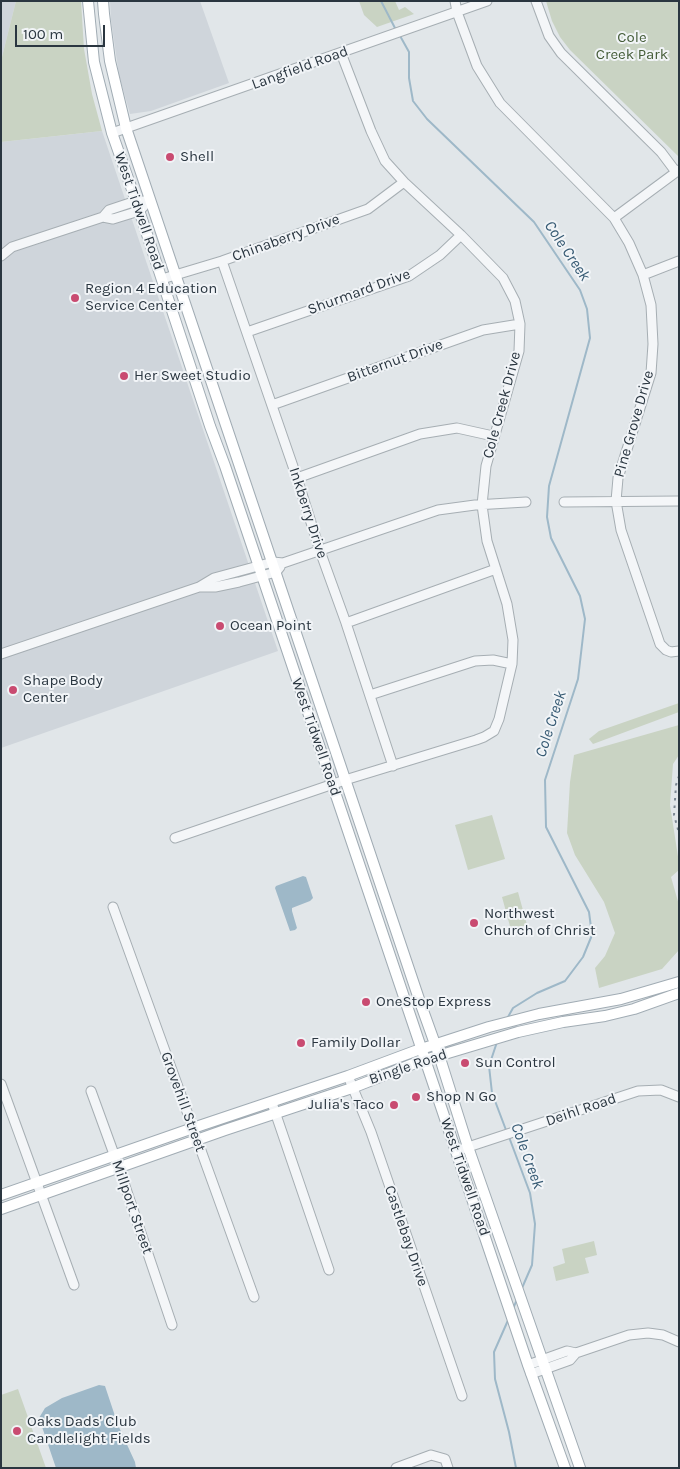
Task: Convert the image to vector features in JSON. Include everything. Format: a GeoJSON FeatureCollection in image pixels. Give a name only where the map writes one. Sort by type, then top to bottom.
{"type":"FeatureCollection","features":[{"type":"Feature","properties":{"kind":"main road","name":"West Tidwell Road"},"geometry":{"type":"LineString","coordinates":[[88,1],[94,62],[112,133],[530,1370],[565,1468]]}},
{"type":"Feature","properties":{"kind":"main road","name":"West Tidwell Road"},"geometry":{"type":"LineString","coordinates":[[103,1],[110,60],[126,128],[224,420],[277,566],[345,780],[439,1055],[468,1147],[580,1468]]}},
{"type":"Feature","properties":{"kind":"main road"},"geometry":{"type":"LineString","coordinates":[[210,426],[224,420]]}},
{"type":"Feature","properties":{"kind":"main road"},"geometry":{"type":"LineString","coordinates":[[365,882],[378,877]]}},
{"type":"Feature","properties":{"kind":"main road"},"geometry":{"type":"LineString","coordinates":[[389,952],[402,947]]}},
{"type":"Feature","properties":{"kind":"main road","name":"Bingle Road"},"geometry":{"type":"LineString","coordinates":[[1,1209],[352,1088],[423,1054],[435,1045],[526,1017],[621,999],[679,982]]}},
{"type":"Feature","properties":{"kind":"main road","name":"Bingle Road"},"geometry":{"type":"LineString","coordinates":[[1,1195],[348,1076],[423,1054],[439,1055],[526,1030],[619,1013],[650,1005],[679,993]]}},
{"type":"Feature","properties":{"kind":"main road"},"geometry":{"type":"LineString","coordinates":[[561,1010],[563,1022]]}},
{"type":"Feature","properties":{"kind":"main road"},"geometry":{"type":"LineString","coordinates":[[479,1218],[492,1212]]}},
{"type":"Feature","properties":{"kind":"main road"},"geometry":{"type":"LineString","coordinates":[[561,1457],[574,1452]]}},
{"type":"Feature","properties":{"kind":"street","name":"Pine Grove Drive"},"geometry":{"type":"LineString","coordinates":[[455,1],[457,12],[477,66],[500,104],[614,218],[629,243],[643,275],[651,305],[653,344],[651,373],[618,478],[616,501],[621,530],[660,644],[671,652],[679,651]]}},
{"type":"Feature","properties":{"kind":"street","name":"Langfield Road"},"geometry":{"type":"LineString","coordinates":[[112,133],[487,1]]}},
{"type":"Feature","properties":{"kind":"street"},"geometry":{"type":"LineString","coordinates":[[536,1],[550,36],[561,54],[661,152],[677,171],[614,218]]}},
{"type":"Feature","properties":{"kind":"street","name":"Cole Creek Drive"},"geometry":{"type":"LineString","coordinates":[[175,838],[345,780],[476,740],[494,731],[499,719],[512,664],[514,640],[508,604],[487,541],[482,504],[486,466],[493,436],[518,351],[520,324],[515,301],[503,278],[461,235],[404,182],[385,161],[341,53]]}},
{"type":"Feature","properties":{"kind":"street","name":"Chinaberry Drive"},"geometry":{"type":"LineString","coordinates":[[162,278],[222,261],[368,209],[404,182]]}},
{"type":"Feature","properties":{"kind":"street"},"geometry":{"type":"LineString","coordinates":[[1,256],[12,247],[102,217],[109,210],[138,206],[150,200]]}},
{"type":"Feature","properties":{"kind":"street","name":"Shurmard Drive"},"geometry":{"type":"LineString","coordinates":[[247,332],[409,276],[440,255],[461,235]]}},
{"type":"Feature","properties":{"kind":"street","name":"Inkberry Drive"},"geometry":{"type":"LineString","coordinates":[[222,261],[393,766]]}},
{"type":"Feature","properties":{"kind":"street"},"geometry":{"type":"LineString","coordinates":[[643,275],[679,261]]}},
{"type":"Feature","properties":{"kind":"street","name":"Bitternut Drive"},"geometry":{"type":"LineString","coordinates":[[272,405],[483,330],[520,324]]}},
{"type":"Feature","properties":{"kind":"street"},"geometry":{"type":"LineString","coordinates":[[297,478],[420,434],[457,428],[493,436]]}},
{"type":"Feature","properties":{"kind":"street"},"geometry":{"type":"LineString","coordinates":[[564,502],[679,501]]}},
{"type":"Feature","properties":{"kind":"street"},"geometry":{"type":"LineString","coordinates":[[1,654],[199,587],[214,578],[259,571],[277,566],[438,510],[482,504],[526,502]]}},
{"type":"Feature","properties":{"kind":"street"},"geometry":{"type":"LineString","coordinates":[[346,623],[496,569]]}},
{"type":"Feature","properties":{"kind":"street"},"geometry":{"type":"LineString","coordinates":[[370,695],[475,661],[493,660],[512,664]]}},
{"type":"Feature","properties":{"kind":"street","name":"Grovehill Street"},"geometry":{"type":"LineString","coordinates":[[113,907],[254,1297]]}},
{"type":"Feature","properties":{"kind":"street","name":"Castlebay Drive"},"geometry":{"type":"LineString","coordinates":[[348,1076],[370,1132],[462,1396]]}},
{"type":"Feature","properties":{"kind":"street"},"geometry":{"type":"LineString","coordinates":[[1,1084],[74,1286]]}},
{"type":"Feature","properties":{"kind":"street","name":"Deihl Road"},"geometry":{"type":"LineString","coordinates":[[456,1151],[638,1091],[661,1090],[679,1098]]}},
{"type":"Feature","properties":{"kind":"street","name":"Millport Street"},"geometry":{"type":"LineString","coordinates":[[91,1091],[172,1325]]}},
{"type":"Feature","properties":{"kind":"street"},"geometry":{"type":"LineString","coordinates":[[272,1103],[329,1270]]}},
{"type":"Feature","properties":{"kind":"street"},"geometry":{"type":"LineString","coordinates":[[530,1370],[545,1364],[570,1360],[576,1353],[629,1335],[648,1333],[663,1335],[679,1342]]}},
{"type":"Feature","properties":{"kind":"street"},"geometry":{"type":"LineString","coordinates":[[396,1468],[432,1455],[446,1463]]}},
{"type":"Feature","properties":{"kind":"shaded area"},"geometry":{"type":"Polygon","coordinates":[[[1,1],[16,1],[1,61],[1,1]]]}},
{"type":"Feature","properties":{"kind":"shaded area"},"geometry":{"type":"Polygon","coordinates":[[[110,1],[200,1],[229,83],[151,111],[130,114],[119,75],[110,1]]]}},
{"type":"Feature","properties":{"kind":"shaded area"},"geometry":{"type":"Polygon","coordinates":[[[102,131],[278,651],[1,748],[1,142],[102,131]]]}},
{"type":"Feature","properties":{"kind":"green space"},"geometry":{"type":"Polygon","coordinates":[[[16,1],[81,1],[84,49],[92,94],[102,131],[1,142],[1,61],[16,1]]]}},
{"type":"Feature","properties":{"kind":"green space"},"geometry":{"type":"Polygon","coordinates":[[[359,1],[395,1],[399,10],[405,7],[414,14],[377,27],[364,15],[359,1]]]}},
{"type":"Feature","properties":{"kind":"green space","name":"Cole Creek Park"},"geometry":{"type":"Polygon","coordinates":[[[546,1],[679,1],[679,157],[570,50],[560,37],[552,21],[546,1]]]}},
{"type":"Feature","properties":{"kind":"green space"},"geometry":{"type":"Polygon","coordinates":[[[679,703],[679,712],[593,744],[589,739],[599,731],[679,703]]]}},
{"type":"Feature","properties":{"kind":"green space"},"geometry":{"type":"Polygon","coordinates":[[[679,725],[679,755],[673,764],[670,805],[679,863],[679,870],[671,877],[679,905],[679,950],[662,969],[599,988],[595,968],[605,956],[615,933],[604,902],[575,855],[567,833],[570,782],[574,755],[679,725]]]}},
{"type":"Feature","properties":{"kind":"green space"},"geometry":{"type":"Polygon","coordinates":[[[492,815],[505,859],[468,870],[455,825],[492,815]]]}},
{"type":"Feature","properties":{"kind":"green space"},"geometry":{"type":"Polygon","coordinates":[[[518,892],[527,925],[511,930],[502,897],[518,892]]]}},
{"type":"Feature","properties":{"kind":"green space"},"geometry":{"type":"Polygon","coordinates":[[[594,1241],[597,1255],[585,1258],[589,1273],[556,1281],[553,1267],[565,1263],[562,1249],[594,1241]]]}},
{"type":"Feature","properties":{"kind":"green space","name":"Oaks Dads' Club Candlelight Fields"},"geometry":{"type":"Polygon","coordinates":[[[18,1389],[46,1468],[1,1468],[1,1395],[18,1389]]]}},
{"type":"Feature","properties":{"kind":"water"},"geometry":{"type":"Polygon","coordinates":[[[303,876],[306,877],[313,898],[292,908],[297,928],[290,931],[275,888],[303,876]]]}},
{"type":"Feature","properties":{"kind":"water"},"geometry":{"type":"Polygon","coordinates":[[[99,1385],[105,1386],[118,1425],[136,1468],[56,1468],[39,1418],[45,1408],[62,1398],[99,1385]]]}},
{"type":"Feature","properties":{"kind":"waterway","name":"Cole Creek"},"geometry":{"type":"LineString","coordinates":[[381,1],[396,30]]}},
{"type":"Feature","properties":{"kind":"waterway","name":"Cole Creek"},"geometry":{"type":"LineString","coordinates":[[399,34],[409,52],[409,78],[413,101],[427,119],[534,222],[580,290],[587,309],[590,338],[549,486],[547,517],[551,538],[580,596],[585,619],[578,679],[545,780],[546,827],[589,912],[592,935],[583,957],[565,981],[537,993],[513,1008],[508,1017]]}},
{"type":"Feature","properties":{"kind":"waterway","name":"Cole Creek"},"geometry":{"type":"LineString","coordinates":[[497,1042],[489,1066],[492,1093],[506,1130]]}},
{"type":"Feature","properties":{"kind":"waterway","name":"Cole Creek"},"geometry":{"type":"LineString","coordinates":[[509,1137],[530,1193],[535,1224],[532,1265],[522,1288]]}},
{"type":"Feature","properties":{"kind":"waterway","name":"Cole Creek"},"geometry":{"type":"LineString","coordinates":[[513,1309],[517,1299]]}},
{"type":"Feature","properties":{"kind":"waterway","name":"Cole Creek"},"geometry":{"type":"LineString","coordinates":[[509,1318],[494,1352],[495,1379],[516,1468]]}},
{"type":"Feature","properties":{"kind":"railway"},"geometry":{"type":"LineString","coordinates":[[679,776],[676,785],[674,815],[679,833]]}},
{"type":"Feature","properties":{"kind":"place","name":"Shell"},"geometry":{"type":"Point","coordinates":[170,157]}},
{"type":"Feature","properties":{"kind":"place","name":"Region 4 Education Service Center"},"geometry":{"type":"Point","coordinates":[75,298]}},
{"type":"Feature","properties":{"kind":"place","name":"Her Sweet Studio"},"geometry":{"type":"Point","coordinates":[124,376]}},
{"type":"Feature","properties":{"kind":"place","name":"Ocean Point"},"geometry":{"type":"Point","coordinates":[220,626]}},
{"type":"Feature","properties":{"kind":"place","name":"Shape Body Center"},"geometry":{"type":"Point","coordinates":[13,690]}},
{"type":"Feature","properties":{"kind":"place","name":"Northwest Church of Christ"},"geometry":{"type":"Point","coordinates":[474,923]}},
{"type":"Feature","properties":{"kind":"place","name":"OneStop Express"},"geometry":{"type":"Point","coordinates":[366,1002]}},
{"type":"Feature","properties":{"kind":"place","name":"Family Dollar"},"geometry":{"type":"Point","coordinates":[301,1043]}},
{"type":"Feature","properties":{"kind":"place","name":"Sun Control"},"geometry":{"type":"Point","coordinates":[465,1063]}},
{"type":"Feature","properties":{"kind":"place","name":"Shop N Go"},"geometry":{"type":"Point","coordinates":[416,1097]}},
{"type":"Feature","properties":{"kind":"place","name":"Julia's Taco"},"geometry":{"type":"Point","coordinates":[394,1105]}},
{"type":"Feature","properties":{"kind":"place","name":"Oaks Dads' Club Candlelight Fields"},"geometry":{"type":"Point","coordinates":[17,1431]}}]}
